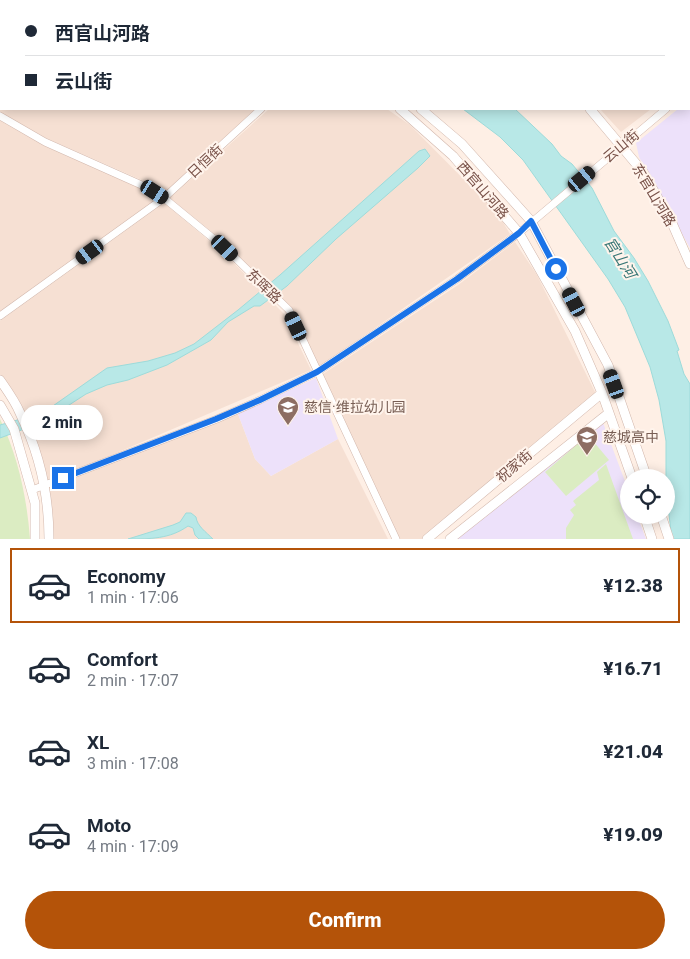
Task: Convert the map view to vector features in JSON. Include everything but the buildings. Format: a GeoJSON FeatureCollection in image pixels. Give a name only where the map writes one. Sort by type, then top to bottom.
{"type":"FeatureCollection","features":[{"type":"Feature","properties":{"kind":"street","name":"日恒街"},"geometry":{"type":"LineString","coordinates":[[0,316],[164,198],[261,110]]}},
{"type":"Feature","properties":{"kind":"street","name":"西官山河路"},"geometry":{"type":"LineString","coordinates":[[401,110],[453,156],[519,233],[575,331],[602,393],[629,469]]}},
{"type":"Feature","properties":{"kind":"street","name":"西官山河路"},"geometry":{"type":"LineString","coordinates":[[423,110],[462,144],[531,221],[608,366],[644,469]]}},
{"type":"Feature","properties":{"kind":"street","name":"东官山河路"},"geometry":{"type":"LineString","coordinates":[[591,110],[643,172],[672,223],[690,264]]}},
{"type":"Feature","properties":{"kind":"street","name":"云山街"},"geometry":{"type":"LineString","coordinates":[[32,490],[216,419],[317,372],[457,279],[519,233],[665,110]]}},
{"type":"Feature","properties":{"kind":"street","name":"东晖路"},"geometry":{"type":"LineString","coordinates":[[0,116],[44,142],[146,187],[164,198],[225,248],[289,310],[396,539]]}},
{"type":"Feature","properties":{"kind":"street"},"geometry":{"type":"LineString","coordinates":[[0,380],[20,412],[37,455],[45,486],[49,516],[49,539]]}},
{"type":"Feature","properties":{"kind":"street","name":"祝家街"},"geometry":{"type":"LineString","coordinates":[[426,539],[602,393]]}},
{"type":"Feature","properties":{"kind":"street"},"geometry":{"type":"LineString","coordinates":[[0,405],[14,429],[32,490],[35,503],[35,539]]}},
{"type":"Feature","properties":{"kind":"street","name":"祝家街"},"geometry":{"type":"LineString","coordinates":[[450,539],[609,413]]}},
{"type":"Feature","properties":{"kind":"street"},"geometry":{"type":"LineString","coordinates":[[647,524],[652,539]]}},
{"type":"Feature","properties":{"kind":"street"},"geometry":{"type":"LineString","coordinates":[[664,524],[669,539]]}},
{"type":"Feature","properties":{"kind":"shaded area"},"geometry":{"type":"Polygon","coordinates":[[[0,110],[256,110],[164,194],[146,182],[46,138],[0,112],[0,110]]]}},
{"type":"Feature","properties":{"kind":"shaded area"},"geometry":{"type":"Polygon","coordinates":[[[268,110],[388,110],[410,125],[498,214],[510,234],[319,367],[291,307],[228,245],[170,198],[268,110]]]}},
{"type":"Feature","properties":{"kind":"shaded area"},"geometry":{"type":"Polygon","coordinates":[[[601,110],[650,110],[621,132],[601,110]]]}},
{"type":"Feature","properties":{"kind":"shaded area"},"geometry":{"type":"Polygon","coordinates":[[[677,110],[690,110],[690,248],[639,157],[636,143],[677,110]]]}},
{"type":"Feature","properties":{"kind":"shaded area"},"geometry":{"type":"Polygon","coordinates":[[[0,119],[45,146],[147,191],[158,198],[0,312],[0,119]]]}},
{"type":"Feature","properties":{"kind":"shaded area"},"geometry":{"type":"Polygon","coordinates":[[[164,203],[225,254],[284,314],[311,370],[46,483],[22,410],[0,375],[0,321],[164,203]]]}},
{"type":"Feature","properties":{"kind":"shaded area"},"geometry":{"type":"Polygon","coordinates":[[[515,242],[537,275],[596,394],[422,539],[399,539],[323,374],[458,285],[515,242]]]}},
{"type":"Feature","properties":{"kind":"shaded area","name":"慈信·维拉幼儿园"},"geometry":{"type":"Polygon","coordinates":[[[316,378],[338,439],[271,476],[255,459],[238,414],[316,378]]]}},
{"type":"Feature","properties":{"kind":"shaded area"},"geometry":{"type":"Polygon","coordinates":[[[238,414],[255,459],[271,476],[338,439],[388,539],[51,539],[47,487],[238,414]]]}},
{"type":"Feature","properties":{"kind":"shaded area","name":"慈城高中"},"geometry":{"type":"Polygon","coordinates":[[[602,420],[620,469],[620,524],[640,524],[646,539],[456,539],[602,420]]]}},
{"type":"Feature","properties":{"kind":"green space"},"geometry":{"type":"Polygon","coordinates":[[[0,419],[17,462],[21,478],[27,508],[30,539],[0,539],[0,419]]]}},
{"type":"Feature","properties":{"kind":"green space"},"geometry":{"type":"Polygon","coordinates":[[[588,435],[609,460],[566,496],[545,472],[588,435]]]}},
{"type":"Feature","properties":{"kind":"green space"},"geometry":{"type":"Polygon","coordinates":[[[606,464],[620,503],[620,524],[628,524],[633,539],[566,539],[566,528],[574,515],[570,510],[576,505],[573,501],[599,480],[597,472],[606,464]]]}},
{"type":"Feature","properties":{"kind":"water","name":"官山河"},"geometry":{"type":"Polygon","coordinates":[[[464,110],[516,110],[552,144],[561,156],[572,164],[592,188],[614,231],[648,281],[668,321],[679,350],[677,351],[684,374],[690,384],[690,539],[672,539],[670,524],[675,524],[675,469],[666,469],[666,441],[659,400],[650,367],[625,307],[608,279],[523,160],[500,137],[464,110]]]}},
{"type":"Feature","properties":{"kind":"water"},"geometry":{"type":"Polygon","coordinates":[[[425,149],[430,156],[418,168],[336,239],[287,286],[260,306],[254,306],[228,322],[211,340],[167,365],[86,394],[43,422],[0,438],[0,425],[38,414],[50,408],[107,368],[148,361],[175,353],[194,344],[280,275],[419,151],[425,149]]]}},
{"type":"Feature","properties":{"kind":"water"},"geometry":{"type":"Polygon","coordinates":[[[186,513],[191,513],[196,517],[200,526],[213,539],[199,539],[195,535],[193,528],[188,526],[167,536],[128,539],[180,522],[186,513]]]}},
{"type":"Feature","properties":{"kind":"place","name":"慈信·维拉幼儿园"},"geometry":{"type":"Point","coordinates":[288,426]}},
{"type":"Feature","properties":{"kind":"place","name":"慈城高中"},"geometry":{"type":"Point","coordinates":[587,456]}},
{"type":"Feature","properties":{"kind":"route"},"geometry":{"type":"LineString","coordinates":[[63,478],[216,419],[317,372],[457,279],[519,233],[531,221],[556,269]]}}]}
